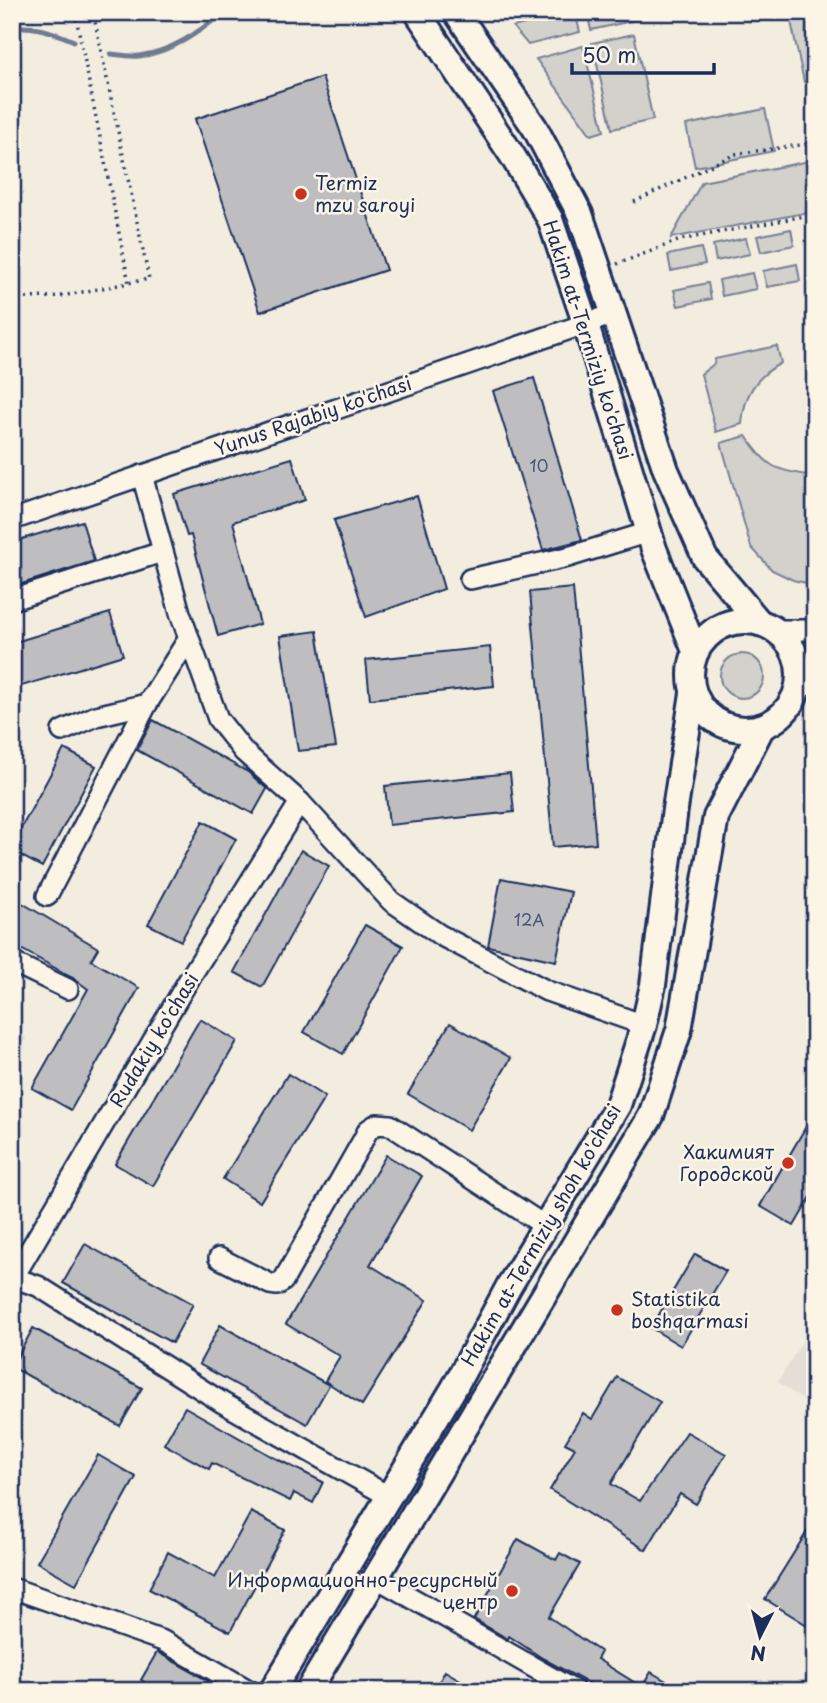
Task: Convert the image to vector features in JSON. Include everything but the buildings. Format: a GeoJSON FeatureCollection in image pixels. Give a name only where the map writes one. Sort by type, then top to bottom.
{"type":"FeatureCollection","features":[{"type":"Feature","properties":{"kind":"main road","name":"Hakim at-Termiziy ko'chasi"},"geometry":{"type":"LineString","coordinates":[[417,12],[512,155],[550,219],[585,322],[649,532],[695,651]]}},
{"type":"Feature","properties":{"kind":"main road","name":"Hakim at-Termiziy ko'chasi"},"geometry":{"type":"LineString","coordinates":[[456,12],[535,128],[580,214],[666,470],[705,558],[768,626]]}},
{"type":"Feature","properties":{"kind":"main road"},"geometry":{"type":"LineString","coordinates":[[741,621],[768,626],[788,641],[807,685],[779,718],[762,727],[745,730],[728,727],[713,720],[701,708],[693,693],[690,679],[695,651],[707,636],[722,625],[741,621]]}},
{"type":"Feature","properties":{"kind":"main road","name":"Hakim at-Termiziy shoh ko'chasi"},"geometry":{"type":"LineString","coordinates":[[272,1691],[390,1497],[545,1226],[618,1105],[644,1025],[653,985],[693,693]]}},
{"type":"Feature","properties":{"kind":"main road","name":"Hakim at-Termiziy shoh ko'chasi"},"geometry":{"type":"LineString","coordinates":[[308,1691],[651,1116],[679,1030],[716,817],[762,727]]}},
{"type":"Feature","properties":{"kind":"street","name":"Yunus Rajabiy ko'chasi"},"geometry":{"type":"LineString","coordinates":[[12,520],[614,314]]}},
{"type":"Feature","properties":{"kind":"street"},"geometry":{"type":"LineString","coordinates":[[142,475],[188,638],[218,719],[244,752],[300,802],[391,901],[440,935],[547,991],[644,1025]]}},
{"type":"Feature","properties":{"kind":"street"},"geometry":{"type":"LineString","coordinates":[[470,579],[568,556],[649,532]]}},
{"type":"Feature","properties":{"kind":"street"},"geometry":{"type":"LineString","coordinates":[[12,600],[162,552]]}},
{"type":"Feature","properties":{"kind":"street"},"geometry":{"type":"LineString","coordinates":[[768,626],[815,630]]}},
{"type":"Feature","properties":{"kind":"street"},"geometry":{"type":"LineString","coordinates":[[47,896],[147,704],[188,638]]}},
{"type":"Feature","properties":{"kind":"street"},"geometry":{"type":"LineString","coordinates":[[62,731],[96,716],[147,704]]}},
{"type":"Feature","properties":{"kind":"street","name":"Rudakiy ko'chasi"},"geometry":{"type":"LineString","coordinates":[[13,1279],[191,976],[300,802]]}},
{"type":"Feature","properties":{"kind":"street"},"geometry":{"type":"LineString","coordinates":[[12,962],[68,989]]}},
{"type":"Feature","properties":{"kind":"street"},"geometry":{"type":"LineString","coordinates":[[219,1258],[270,1284],[277,1285],[283,1281],[368,1130],[377,1124],[390,1125],[545,1226]]}},
{"type":"Feature","properties":{"kind":"street"},"geometry":{"type":"LineString","coordinates":[[13,1279],[38,1286],[223,1403],[390,1497]]}},
{"type":"Feature","properties":{"kind":"street"},"geometry":{"type":"LineString","coordinates":[[375,1577],[575,1691]]}},
{"type":"Feature","properties":{"kind":"street"},"geometry":{"type":"LineString","coordinates":[[12,1588],[163,1641],[250,1691]]}},
{"type":"Feature","properties":{"kind":"path"},"geometry":{"type":"LineString","coordinates":[[75,12],[129,283]]}},
{"type":"Feature","properties":{"kind":"path"},"geometry":{"type":"LineString","coordinates":[[12,299],[62,296],[149,279],[93,12]]}},
{"type":"Feature","properties":{"kind":"path"},"geometry":{"type":"LineString","coordinates":[[634,202],[734,154],[815,143]]}},
{"type":"Feature","properties":{"kind":"path"},"geometry":{"type":"LineString","coordinates":[[599,271],[680,240],[815,214]]}},
{"type":"Feature","properties":{"kind":"shaded area"},"geometry":{"type":"Polygon","coordinates":[[[575,12],[580,32],[528,45],[513,27],[575,12]]]}},
{"type":"Feature","properties":{"kind":"shaded area"},"geometry":{"type":"Polygon","coordinates":[[[587,12],[634,12],[636,20],[591,30],[587,12]]]}},
{"type":"Feature","properties":{"kind":"shaded area"},"geometry":{"type":"Polygon","coordinates":[[[789,12],[815,12],[815,80],[804,82],[789,12]]]}},
{"type":"Feature","properties":{"kind":"shaded area"},"geometry":{"type":"Polygon","coordinates":[[[634,34],[653,120],[612,129],[592,43],[634,34]]]}},
{"type":"Feature","properties":{"kind":"shaded area"},"geometry":{"type":"Polygon","coordinates":[[[583,46],[604,131],[591,135],[536,59],[583,46]]]}},
{"type":"Feature","properties":{"kind":"shaded area"},"geometry":{"type":"Polygon","coordinates":[[[765,109],[774,151],[695,167],[686,125],[765,109]]]}},
{"type":"Feature","properties":{"kind":"shaded area"},"geometry":{"type":"Polygon","coordinates":[[[815,160],[815,211],[671,238],[702,182],[815,160]]]}},
{"type":"Feature","properties":{"kind":"shaded area"},"geometry":{"type":"Polygon","coordinates":[[[791,229],[794,245],[761,252],[757,236],[791,229]]]}},
{"type":"Feature","properties":{"kind":"shaded area"},"geometry":{"type":"Polygon","coordinates":[[[746,238],[750,254],[716,261],[713,245],[746,238]]]}},
{"type":"Feature","properties":{"kind":"shaded area"},"geometry":{"type":"Polygon","coordinates":[[[701,248],[705,264],[671,271],[668,255],[701,248]]]}},
{"type":"Feature","properties":{"kind":"shaded area"},"geometry":{"type":"Polygon","coordinates":[[[797,264],[800,281],[767,287],[763,271],[797,264]]]}},
{"type":"Feature","properties":{"kind":"shaded area"},"geometry":{"type":"Polygon","coordinates":[[[752,273],[756,289],[722,296],[719,280],[752,273]]]}},
{"type":"Feature","properties":{"kind":"shaded area"},"geometry":{"type":"Polygon","coordinates":[[[708,283],[711,299],[678,306],[674,290],[708,283]]]}},
{"type":"Feature","properties":{"kind":"shaded area"},"geometry":{"type":"Polygon","coordinates":[[[777,346],[781,363],[764,374],[752,388],[745,404],[742,424],[716,432],[701,374],[714,364],[715,359],[777,346]]]}},
{"type":"Feature","properties":{"kind":"shaded area"},"geometry":{"type":"Polygon","coordinates":[[[746,436],[759,454],[771,464],[786,471],[808,475],[815,509],[811,511],[815,529],[815,585],[793,580],[772,570],[751,547],[721,443],[746,436]]]}},
{"type":"Feature","properties":{"kind":"shaded area"},"geometry":{"type":"Polygon","coordinates":[[[742,654],[758,660],[764,676],[758,692],[742,698],[726,692],[720,676],[726,660],[742,654]]]}},
{"type":"Feature","properties":{"kind":"shaded area"},"geometry":{"type":"Polygon","coordinates":[[[12,1035],[26,1036],[12,1118],[12,1035]]]}},
{"type":"Feature","properties":{"kind":"shaded area"},"geometry":{"type":"Polygon","coordinates":[[[815,1320],[815,1409],[778,1382],[815,1320]]]}},
{"type":"Feature","properties":{"kind":"waterway"},"geometry":{"type":"LineString","coordinates":[[111,54],[139,56],[174,46],[224,12]]}},
{"type":"Feature","properties":{"kind":"waterway"},"geometry":{"type":"LineString","coordinates":[[12,27],[44,30],[74,41]]}},
{"type":"Feature","properties":{"kind":"place","name":"Termiz mzu saroyi"},"geometry":{"type":"Point","coordinates":[301,194]}},
{"type":"Feature","properties":{"kind":"place","name":"Хакимият Городской"},"geometry":{"type":"Point","coordinates":[788,1163]}},
{"type":"Feature","properties":{"kind":"place","name":"Statistika boshqarmasi"},"geometry":{"type":"Point","coordinates":[617,1310]}},
{"type":"Feature","properties":{"kind":"place","name":"Информационно-ресурсный центр"},"geometry":{"type":"Point","coordinates":[512,1591]}}]}
